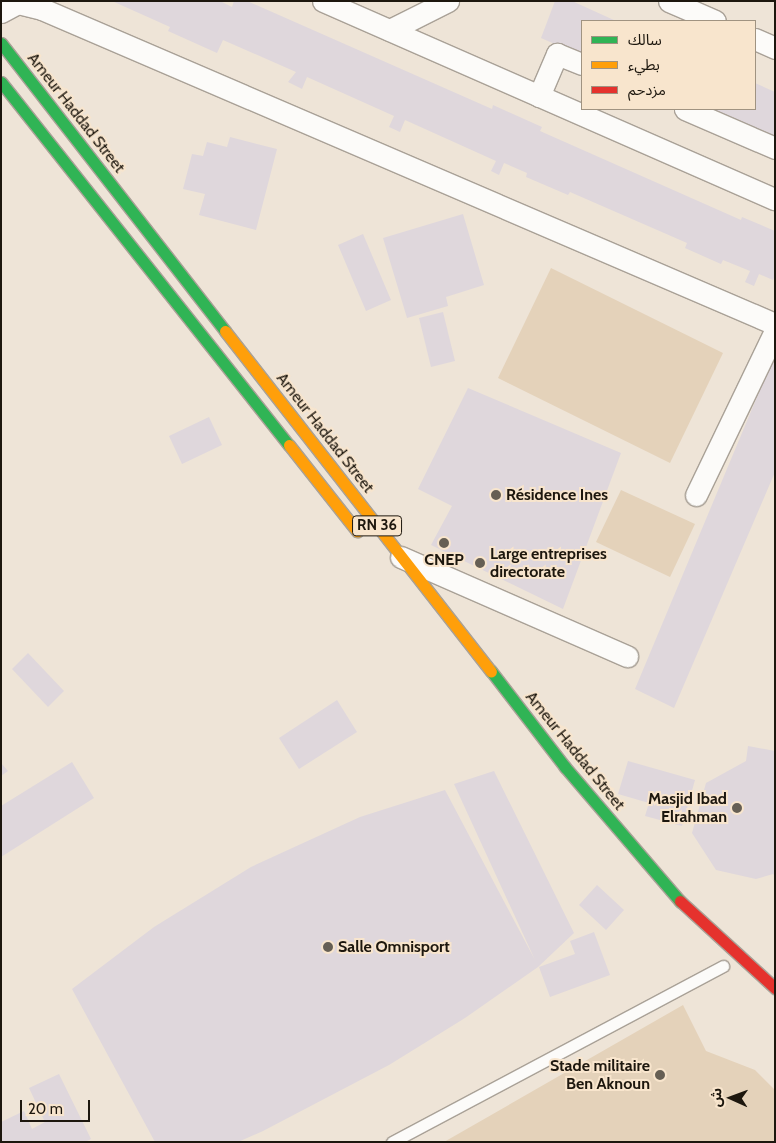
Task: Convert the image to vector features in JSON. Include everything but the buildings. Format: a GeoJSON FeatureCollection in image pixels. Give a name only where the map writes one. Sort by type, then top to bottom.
{"type":"FeatureCollection","features":[{"type":"Feature","properties":{"kind":"main road","name":"Ameur Haddad Street"},"geometry":{"type":"LineString","coordinates":[[1,44],[565,767],[631,846],[716,937],[775,988]]}},
{"type":"Feature","properties":{"kind":"main road","name":"RN 36"},"geometry":{"type":"LineString","coordinates":[[1,82],[364,540]]}},
{"type":"Feature","properties":{"kind":"main road"},"geometry":{"type":"LineString","coordinates":[[712,956],[727,969]]}},
{"type":"Feature","properties":{"kind":"street"},"geometry":{"type":"LineString","coordinates":[[323,1],[775,199]]}},
{"type":"Feature","properties":{"kind":"street"},"geometry":{"type":"LineString","coordinates":[[390,30],[448,1]]}},
{"type":"Feature","properties":{"kind":"street"},"geometry":{"type":"LineString","coordinates":[[669,1],[712,20]]}},
{"type":"Feature","properties":{"kind":"street"},"geometry":{"type":"LineString","coordinates":[[1,12],[18,3],[42,9],[775,324]]}},
{"type":"Feature","properties":{"kind":"street"},"geometry":{"type":"LineString","coordinates":[[756,39],[775,48]]}},
{"type":"Feature","properties":{"kind":"street"},"geometry":{"type":"LineString","coordinates":[[539,96],[557,54],[581,64]]}},
{"type":"Feature","properties":{"kind":"street"},"geometry":{"type":"LineString","coordinates":[[687,110],[775,148]]}},
{"type":"Feature","properties":{"kind":"street"},"geometry":{"type":"LineString","coordinates":[[696,495],[770,355],[775,331]]}},
{"type":"Feature","properties":{"kind":"street"},"geometry":{"type":"LineString","coordinates":[[401,557],[627,656]]}},
{"type":"Feature","properties":{"kind":"lane"},"geometry":{"type":"LineString","coordinates":[[392,1142],[727,969]]}},
{"type":"Feature","properties":{"kind":"shaded area"},"geometry":{"type":"Polygon","coordinates":[[[551,268],[723,353],[670,463],[498,378],[551,268]]]}},
{"type":"Feature","properties":{"kind":"shaded area"},"geometry":{"type":"Polygon","coordinates":[[[621,490],[695,524],[670,577],[596,542],[621,490]]]}},
{"type":"Feature","properties":{"kind":"shaded area","name":"Stade militaire Ben Aknoun"},"geometry":{"type":"Polygon","coordinates":[[[683,1005],[706,1051],[755,1070],[775,1090],[775,1142],[444,1142],[683,1005]]]}},
{"type":"Feature","properties":{"kind":"traffic: fast"},"geometry":{"type":"LineString","coordinates":[[1,43],[225,331]]}},
{"type":"Feature","properties":{"kind":"traffic: fast"},"geometry":{"type":"LineString","coordinates":[[1,82],[289,445]]}},
{"type":"Feature","properties":{"kind":"traffic: fast"},"geometry":{"type":"LineString","coordinates":[[491,671],[565,767],[680,901]]}},
{"type":"Feature","properties":{"kind":"traffic: slow"},"geometry":{"type":"LineString","coordinates":[[225,331],[491,671]]}},
{"type":"Feature","properties":{"kind":"traffic: slow"},"geometry":{"type":"LineString","coordinates":[[289,445],[357,531]]}},
{"type":"Feature","properties":{"kind":"traffic: jam"},"geometry":{"type":"LineString","coordinates":[[680,901],[775,988]]}},
{"type":"Feature","properties":{"kind":"place","name":"Résidence Ines"},"geometry":{"type":"Point","coordinates":[496,495]}},
{"type":"Feature","properties":{"kind":"place","name":"CNEP"},"geometry":{"type":"Point","coordinates":[444,543]}},
{"type":"Feature","properties":{"kind":"place","name":"Large entreprises directorate"},"geometry":{"type":"Point","coordinates":[480,563]}},
{"type":"Feature","properties":{"kind":"place","name":"Masjid Ibad Elrahman"},"geometry":{"type":"Point","coordinates":[737,808]}},
{"type":"Feature","properties":{"kind":"place","name":"Salle Omnisport"},"geometry":{"type":"Point","coordinates":[328,947]}},
{"type":"Feature","properties":{"kind":"place","name":"Stade militaire Ben Aknoun"},"geometry":{"type":"Point","coordinates":[660,1075]}}]}
